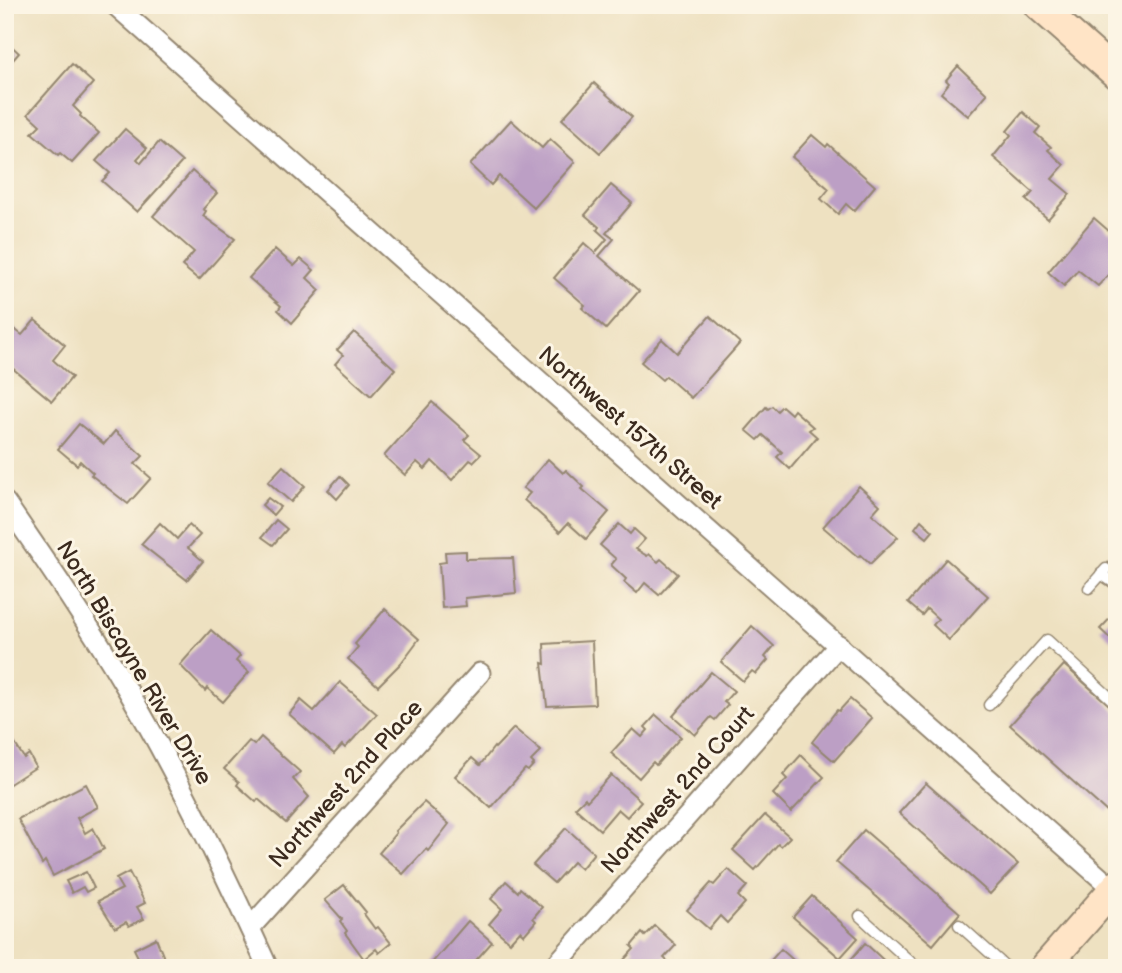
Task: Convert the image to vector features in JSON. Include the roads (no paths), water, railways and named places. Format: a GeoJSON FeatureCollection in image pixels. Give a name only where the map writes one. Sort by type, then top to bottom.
{"type":"FeatureCollection","features":[{"type":"Feature","properties":{"kind":"street","name":"Northwest 157th Street"},"geometry":{"type":"LineString","coordinates":[[115,5],[1116,888]]}},
{"type":"Feature","properties":{"kind":"street"},"geometry":{"type":"LineString","coordinates":[[1038,5],[1117,75]]}},
{"type":"Feature","properties":{"kind":"street","name":"North Biscayne River Drive"},"geometry":{"type":"LineString","coordinates":[[5,502],[93,633],[143,717],[189,800],[268,968]]}},
{"type":"Feature","properties":{"kind":"street","name":"Northwest 2nd Court"},"geometry":{"type":"LineString","coordinates":[[553,968],[839,645]]}},
{"type":"Feature","properties":{"kind":"street","name":"Northwest 2nd Place"},"geometry":{"type":"LineString","coordinates":[[250,928],[480,673]]}},
{"type":"Feature","properties":{"kind":"street"},"geometry":{"type":"LineString","coordinates":[[1044,968],[1116,888]]}},
{"type":"Feature","properties":{"kind":"lane"},"geometry":{"type":"LineString","coordinates":[[1089,588],[1104,571],[1117,584]]}},
{"type":"Feature","properties":{"kind":"lane"},"geometry":{"type":"LineString","coordinates":[[989,705],[1047,640],[1117,704]]}},
{"type":"Feature","properties":{"kind":"lane"},"geometry":{"type":"LineString","coordinates":[[860,916],[918,968]]}},
{"type":"Feature","properties":{"kind":"lane"},"geometry":{"type":"LineString","coordinates":[[959,925],[1007,968]]}}]}
